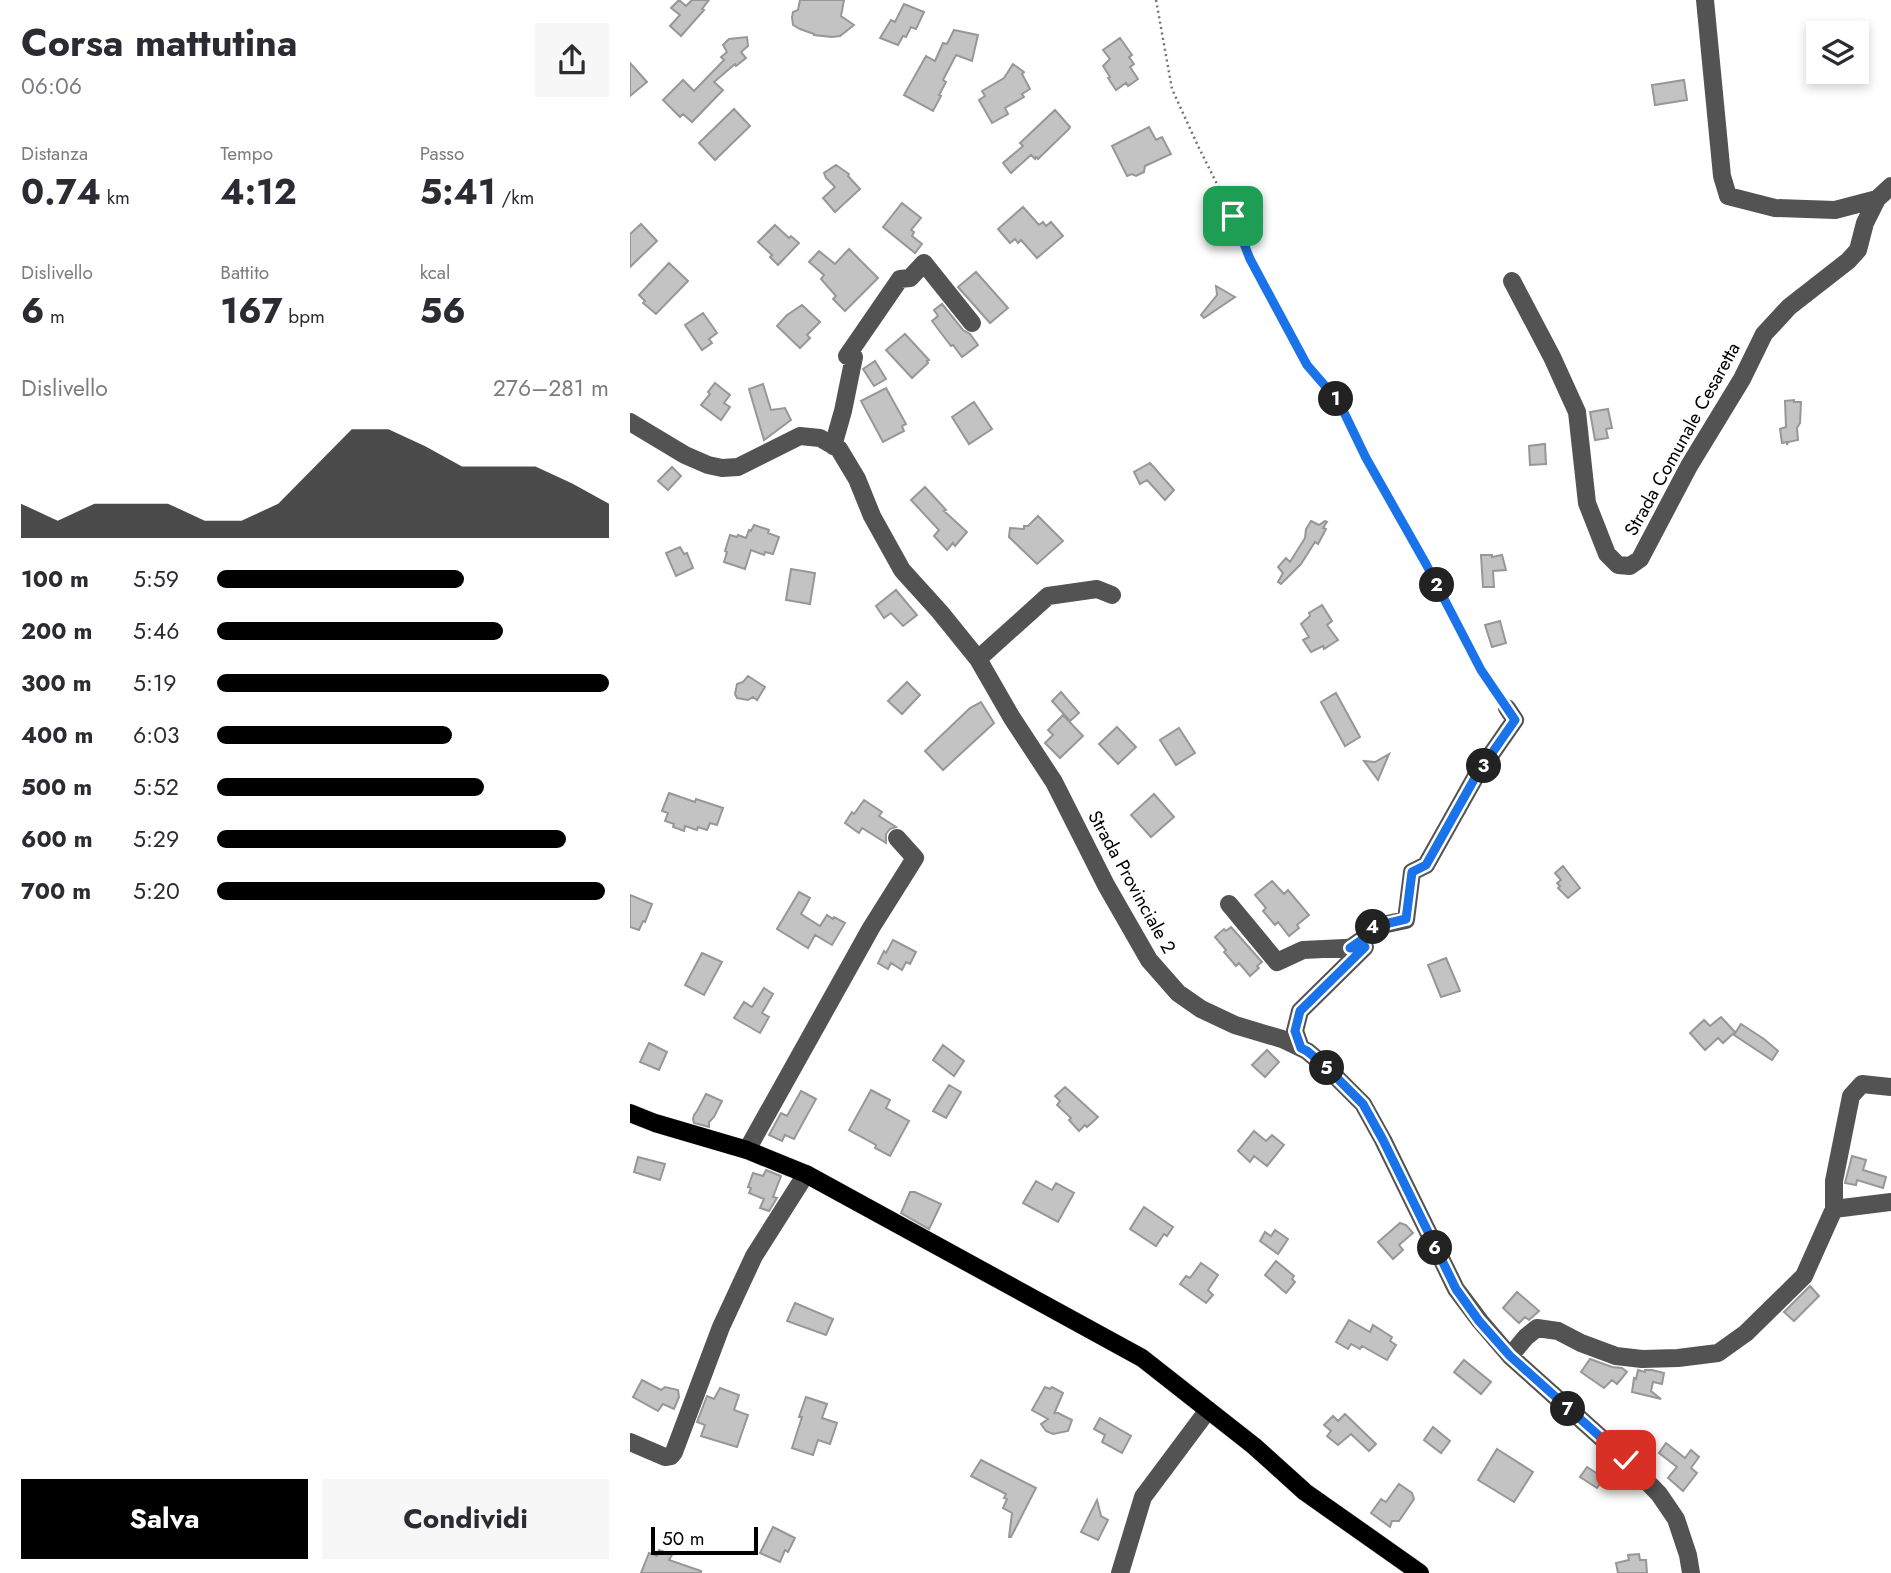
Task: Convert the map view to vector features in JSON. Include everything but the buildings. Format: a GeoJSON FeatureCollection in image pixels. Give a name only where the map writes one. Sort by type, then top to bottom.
{"type":"FeatureCollection","features":[{"type":"Feature","properties":{"kind":"main road"},"geometry":{"type":"LineString","coordinates":[[630,1114],[747,1150],[806,1174],[1142,1358],[1254,1446],[1305,1492],[1420,1573]]}},
{"type":"Feature","properties":{"kind":"street"},"geometry":{"type":"LineString","coordinates":[[1705,0],[1722,176],[1728,197],[1775,208],[1835,210],[1877,199]]}},
{"type":"Feature","properties":{"kind":"street","name":"Strada Comunale Cesaretta"},"geometry":{"type":"LineString","coordinates":[[1512,281],[1577,412],[1587,503],[1607,554],[1618,565],[1630,566],[1640,559],[1689,466],[1742,379],[1764,334],[1789,307],[1848,261],[1858,250],[1865,223],[1877,199],[1891,186]]}},
{"type":"Feature","properties":{"kind":"street"},"geometry":{"type":"LineString","coordinates":[[630,422],[685,455],[722,468],[738,467],[800,436],[820,438],[833,446],[854,357],[847,356],[900,279],[910,278],[924,263],[972,323]]}},
{"type":"Feature","properties":{"kind":"street","name":"Strada Provinciale 2"},"geometry":{"type":"LineString","coordinates":[[833,446],[839,449],[857,479],[872,516],[902,570],[978,659],[1054,782],[1106,885],[1149,960],[1178,993],[1201,1009],[1235,1025],[1282,1039],[1307,1051],[1363,1104],[1456,1289],[1479,1321],[1510,1356],[1626,1460],[1659,1494],[1676,1519],[1691,1573]]}},
{"type":"Feature","properties":{"kind":"street"},"geometry":{"type":"LineString","coordinates":[[978,659],[1048,596],[1097,589],[1112,595]]}},
{"type":"Feature","properties":{"kind":"street"},"geometry":{"type":"LineString","coordinates":[[1350,948],[1366,937],[1368,928],[1406,919],[1412,872],[1426,865],[1476,776],[1515,720],[1507,708]]}},
{"type":"Feature","properties":{"kind":"street"},"geometry":{"type":"LineString","coordinates":[[747,1150],[871,928],[915,858],[897,838]]}},
{"type":"Feature","properties":{"kind":"street"},"geometry":{"type":"LineString","coordinates":[[1229,904],[1277,962],[1303,950],[1365,947],[1300,1011],[1295,1031],[1301,1048]]}},
{"type":"Feature","properties":{"kind":"street"},"geometry":{"type":"LineString","coordinates":[[1510,1356],[1537,1328],[1558,1331],[1616,1356],[1642,1359],[1678,1358],[1718,1353],[1746,1333],[1804,1276],[1834,1209],[1834,1181],[1851,1096],[1862,1084],[1891,1087]]}},
{"type":"Feature","properties":{"kind":"street"},"geometry":{"type":"LineString","coordinates":[[630,1442],[665,1457],[674,1452],[721,1326],[754,1256],[806,1174]]}},
{"type":"Feature","properties":{"kind":"street"},"geometry":{"type":"LineString","coordinates":[[1834,1209],[1891,1202]]}},
{"type":"Feature","properties":{"kind":"street"},"geometry":{"type":"LineString","coordinates":[[1120,1573],[1143,1497],[1208,1410]]}},
{"type":"Feature","properties":{"kind":"path"},"geometry":{"type":"LineString","coordinates":[[1156,0],[1172,89],[1233,216],[1250,259],[1307,365],[1339,402],[1366,458],[1426,564],[1481,670],[1507,708]]}},
{"type":"Feature","properties":{"kind":"route"},"geometry":{"type":"LineString","coordinates":[[1233,216],[1250,259],[1287,331],[1307,365],[1339,402],[1366,458],[1426,564],[1481,670],[1515,720],[1476,776],[1426,865],[1412,872],[1406,919],[1368,928],[1366,937],[1350,948],[1365,947],[1300,1011],[1295,1031],[1301,1048],[1325,1066],[1363,1104],[1456,1289],[1479,1321],[1510,1356],[1626,1460]]}}]}
